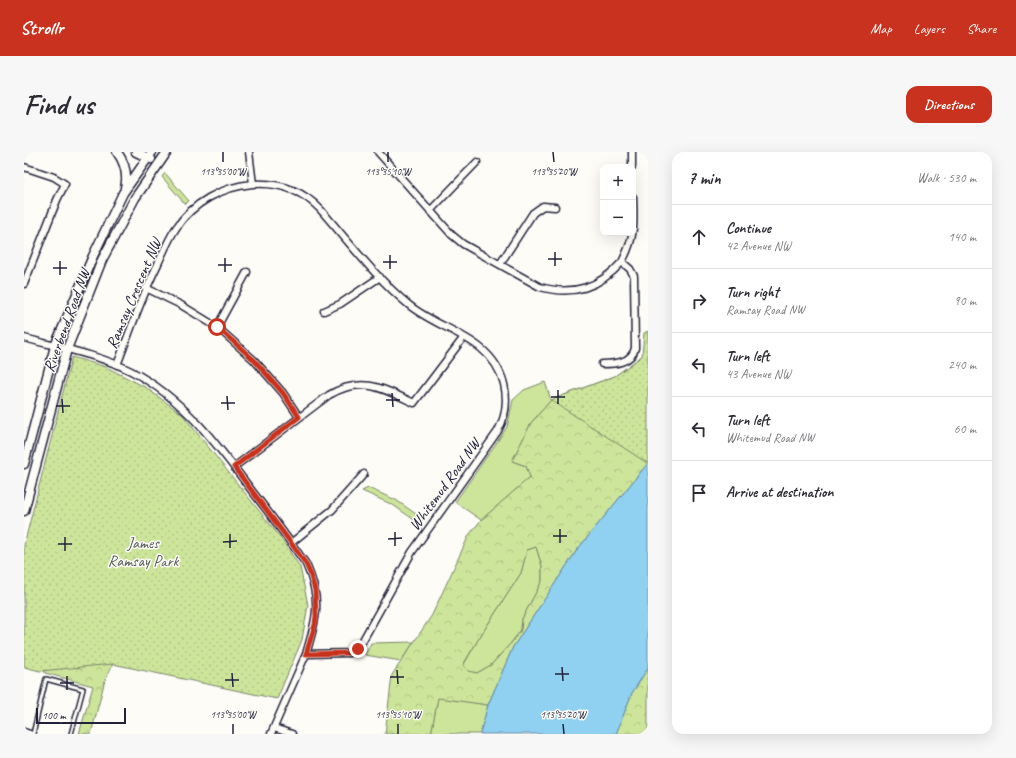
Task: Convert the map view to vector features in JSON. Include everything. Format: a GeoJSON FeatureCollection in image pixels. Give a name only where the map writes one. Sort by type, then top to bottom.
{"type":"FeatureCollection","features":[{"type":"Feature","properties":{"kind":"street"},"geometry":{"type":"LineString","coordinates":[[117,152],[126,173],[127,180],[124,192]]}},
{"type":"Feature","properties":{"kind":"street"},"geometry":{"type":"LineString","coordinates":[[136,152],[150,155],[158,163]]}},
{"type":"Feature","properties":{"kind":"street","name":"Riverbend Road NW"},"geometry":{"type":"LineString","coordinates":[[24,511],[67,349],[102,260],[109,244],[135,198],[167,152]]}},
{"type":"Feature","properties":{"kind":"street"},"geometry":{"type":"LineString","coordinates":[[249,152],[253,184]]}},
{"type":"Feature","properties":{"kind":"street"},"geometry":{"type":"LineString","coordinates":[[379,152],[457,240],[540,287],[549,289],[570,291],[591,286],[608,276],[622,262],[629,248],[633,233],[633,200]]}},
{"type":"Feature","properties":{"kind":"street"},"geometry":{"type":"LineString","coordinates":[[632,152],[632,164]]}},
{"type":"Feature","properties":{"kind":"street","name":"Riverbend Road NW"},"geometry":{"type":"LineString","coordinates":[[24,464],[55,346],[93,256],[124,192],[150,155]]}},
{"type":"Feature","properties":{"kind":"street"},"geometry":{"type":"LineString","coordinates":[[430,211],[477,162]]}},
{"type":"Feature","properties":{"kind":"street"},"geometry":{"type":"LineString","coordinates":[[24,168],[54,177],[65,184],[57,200],[24,284]]}},
{"type":"Feature","properties":{"kind":"street","name":"Ramsay Crescent NW"},"geometry":{"type":"LineString","coordinates":[[117,365],[146,288],[172,235],[181,221],[189,212],[206,199],[221,192],[236,186],[268,184],[283,186],[310,199],[380,277],[409,305],[483,349],[493,360],[503,381],[506,397]]}},
{"type":"Feature","properties":{"kind":"street"},"geometry":{"type":"LineString","coordinates":[[500,264],[533,213],[543,206],[555,207]]}},
{"type":"Feature","properties":{"kind":"street"},"geometry":{"type":"LineString","coordinates":[[602,364],[613,364],[628,359],[633,355],[635,348],[634,276],[622,262]]}},
{"type":"Feature","properties":{"kind":"street"},"geometry":{"type":"LineString","coordinates":[[217,327],[247,272]]}},
{"type":"Feature","properties":{"kind":"street"},"geometry":{"type":"LineString","coordinates":[[324,311],[340,304],[380,277]]}},
{"type":"Feature","properties":{"kind":"street"},"geometry":{"type":"LineString","coordinates":[[146,288],[181,305],[217,327],[254,360],[283,393],[299,417]]}},
{"type":"Feature","properties":{"kind":"street"},"geometry":{"type":"LineString","coordinates":[[234,467],[299,417],[335,392],[355,386],[376,386],[414,403],[464,337]]}},
{"type":"Feature","properties":{"kind":"street"},"geometry":{"type":"LineString","coordinates":[[24,338],[67,349],[117,365],[144,379],[179,404],[200,426],[234,467],[306,564],[315,590],[315,625],[306,654],[271,734]]}},
{"type":"Feature","properties":{"kind":"street","name":"Whitemud Road NW"},"geometry":{"type":"LineString","coordinates":[[306,654],[350,653],[358,649],[412,552],[498,431],[505,414],[506,397]]}},
{"type":"Feature","properties":{"kind":"street"},"geometry":{"type":"LineString","coordinates":[[291,543],[332,510],[364,474]]}},
{"type":"Feature","properties":{"kind":"street"},"geometry":{"type":"LineString","coordinates":[[274,728],[292,734]]}},
{"type":"Feature","properties":{"kind":"street"},"geometry":{"type":"LineString","coordinates":[[24,732],[32,734]]}},
{"type":"Feature","properties":{"kind":"lane"},"geometry":{"type":"LineString","coordinates":[[32,734],[46,679],[83,689],[71,734]]}},
{"type":"Feature","properties":{"kind":"green space"},"geometry":{"type":"Polygon","coordinates":[[[165,173],[189,201],[185,204],[162,177],[165,173]]]}},
{"type":"Feature","properties":{"kind":"green space"},"geometry":{"type":"Polygon","coordinates":[[[648,331],[647,463],[551,400],[615,376],[642,356],[644,333],[648,331]]]}},
{"type":"Feature","properties":{"kind":"green space"},"geometry":{"type":"Polygon","coordinates":[[[642,356],[648,463],[577,550],[513,647],[488,705],[438,698],[431,734],[385,734],[392,675],[432,615],[469,535],[481,520],[530,477],[526,466],[512,461],[531,423],[551,400],[615,376],[642,356]],[[536,547],[527,550],[521,573],[463,665],[468,671],[477,673],[491,665],[521,630],[522,619],[542,581],[542,566],[536,547]]]}},
{"type":"Feature","properties":{"kind":"green space","name":"James Ramsay Park"},"geometry":{"type":"Polygon","coordinates":[[[72,357],[106,367],[145,387],[182,414],[280,537],[300,567],[308,605],[302,640],[277,699],[113,664],[40,671],[24,667],[24,545],[72,357]]]}},
{"type":"Feature","properties":{"kind":"green space"},"geometry":{"type":"Polygon","coordinates":[[[545,382],[551,400],[531,423],[512,461],[526,466],[531,477],[481,520],[455,502],[507,427],[513,400],[524,390],[545,382]]]}},
{"type":"Feature","properties":{"kind":"green space"},"geometry":{"type":"Polygon","coordinates":[[[368,488],[396,500],[423,519],[420,524],[393,505],[362,491],[368,488]]]}},
{"type":"Feature","properties":{"kind":"green space"},"geometry":{"type":"Polygon","coordinates":[[[536,547],[542,566],[542,581],[522,619],[521,630],[491,665],[477,673],[468,671],[463,666],[479,638],[521,573],[527,550],[536,547]]]}},
{"type":"Feature","properties":{"kind":"green space"},"geometry":{"type":"Polygon","coordinates":[[[414,642],[401,661],[365,655],[371,643],[414,642]]]}},
{"type":"Feature","properties":{"kind":"green space"},"geometry":{"type":"Polygon","coordinates":[[[41,657],[113,664],[105,680],[91,734],[79,734],[93,686],[45,673],[41,657]]]}},
{"type":"Feature","properties":{"kind":"green space"},"geometry":{"type":"Polygon","coordinates":[[[648,668],[648,734],[616,734],[632,693],[648,668]]]}},
{"type":"Feature","properties":{"kind":"green space"},"geometry":{"type":"Polygon","coordinates":[[[438,697],[488,705],[480,734],[431,734],[438,697]]]}},
{"type":"Feature","properties":{"kind":"water"},"geometry":{"type":"Polygon","coordinates":[[[648,463],[648,668],[632,693],[616,734],[480,734],[488,705],[513,647],[577,550],[648,463]]]}},
{"type":"Feature","properties":{"kind":"route"},"geometry":{"type":"LineString","coordinates":[[217,327],[254,360],[283,393],[299,417],[234,467],[291,543],[306,564],[310,573],[315,590],[316,616],[315,625],[306,654],[350,653],[358,649]]}}]}
